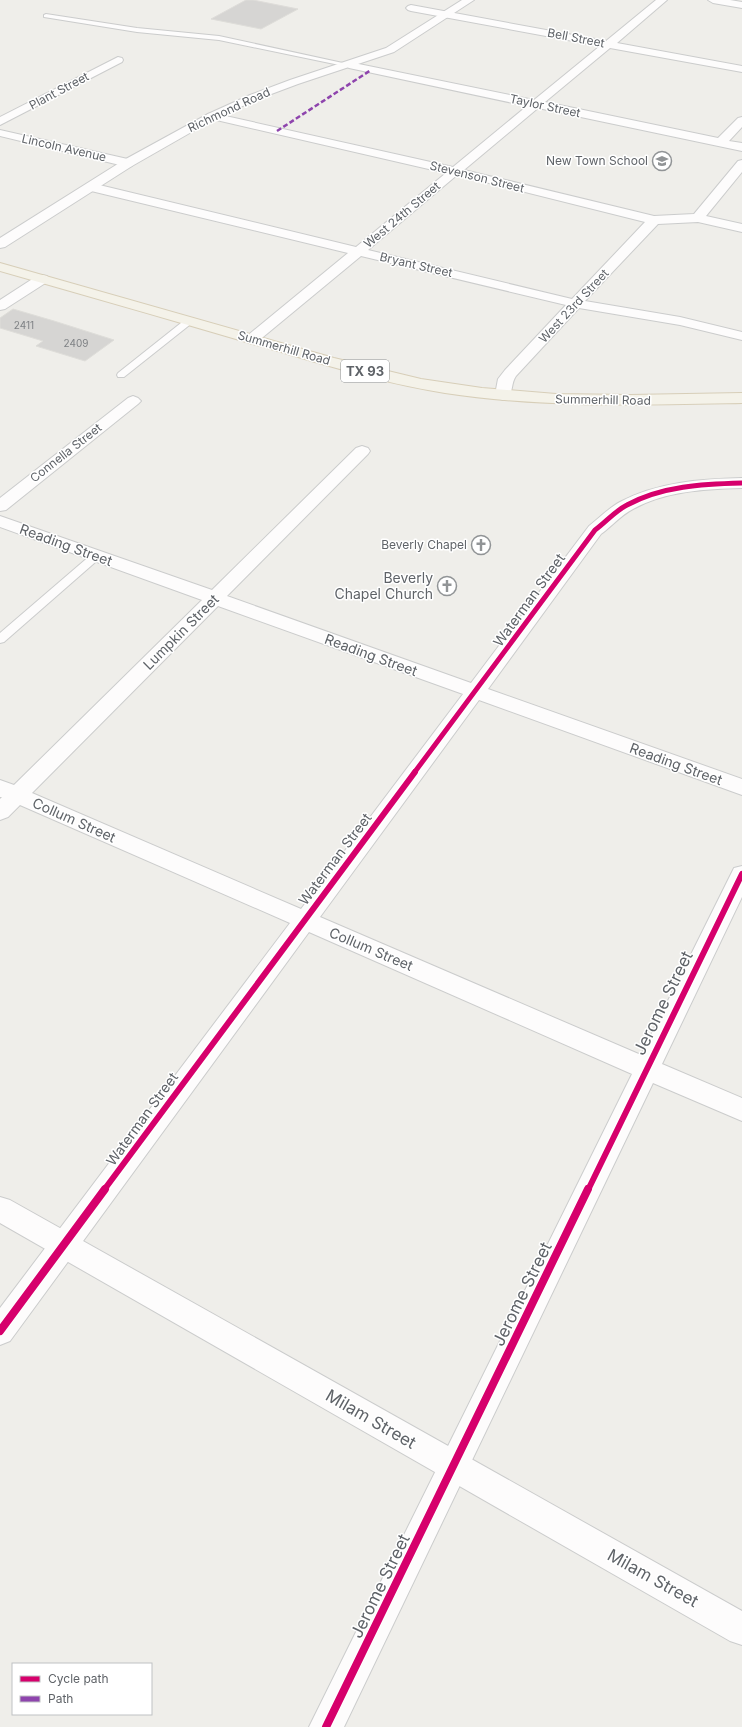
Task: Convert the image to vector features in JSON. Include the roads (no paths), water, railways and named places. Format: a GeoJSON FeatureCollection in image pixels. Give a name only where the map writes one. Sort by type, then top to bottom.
{"type":"FeatureCollection","features":[{"type":"Feature","properties":{"kind":"main road","name":"Summerhill Road"},"geometry":{"type":"LineString","coordinates":[[0,267],[389,377],[444,388],[538,399],[593,401],[742,398]]}},
{"type":"Feature","properties":{"kind":"street","name":"Richmond Road"},"geometry":{"type":"LineString","coordinates":[[0,244],[128,163],[212,116],[254,97],[294,82],[349,65],[390,50],[469,0]]}},
{"type":"Feature","properties":{"kind":"street","name":"West 24th Street"},"geometry":{"type":"LineString","coordinates":[[252,339],[662,0]]}},
{"type":"Feature","properties":{"kind":"street"},"geometry":{"type":"LineString","coordinates":[[713,0],[742,5]]}},
{"type":"Feature","properties":{"kind":"street","name":"Bell Street"},"geometry":{"type":"LineString","coordinates":[[411,8],[742,69]]}},
{"type":"Feature","properties":{"kind":"street","name":"Plant Street"},"geometry":{"type":"LineString","coordinates":[[0,122],[118,60]]}},
{"type":"Feature","properties":{"kind":"street","name":"Taylor Street"},"geometry":{"type":"LineString","coordinates":[[349,65],[742,147]]}},
{"type":"Feature","properties":{"kind":"street","name":"Stevenson Street"},"geometry":{"type":"LineString","coordinates":[[212,116],[455,171],[654,220],[698,218],[742,228]]}},
{"type":"Feature","properties":{"kind":"street"},"geometry":{"type":"LineString","coordinates":[[721,142],[742,120]]}},
{"type":"Feature","properties":{"kind":"street","name":"Lincoln Avenue"},"geometry":{"type":"LineString","coordinates":[[0,133],[128,163]]}},
{"type":"Feature","properties":{"kind":"street"},"geometry":{"type":"LineString","coordinates":[[698,218],[742,164]]}},
{"type":"Feature","properties":{"kind":"street","name":"Bryant Street"},"geometry":{"type":"LineString","coordinates":[[91,187],[577,304],[680,321],[742,336]]}},
{"type":"Feature","properties":{"kind":"street","name":"West 23rd Street"},"geometry":{"type":"LineString","coordinates":[[503,395],[506,379],[510,373],[577,304],[654,220]]}},
{"type":"Feature","properties":{"kind":"street"},"geometry":{"type":"LineString","coordinates":[[0,306],[42,279]]}},
{"type":"Feature","properties":{"kind":"street","name":"Connella Street"},"geometry":{"type":"LineString","coordinates":[[0,506],[133,401]]}},
{"type":"Feature","properties":{"kind":"street","name":"Lumpkin Street"},"geometry":{"type":"LineString","coordinates":[[0,812],[9,791],[215,598],[362,451]]}},
{"type":"Feature","properties":{"kind":"street","name":"Waterman Street"},"geometry":{"type":"LineString","coordinates":[[0,1331],[595,530],[627,506],[668,491],[708,484],[742,483]]}},
{"type":"Feature","properties":{"kind":"street","name":"Reading Street"},"geometry":{"type":"LineString","coordinates":[[0,521],[742,787]]}},
{"type":"Feature","properties":{"kind":"street","name":"Collum Street"},"geometry":{"type":"LineString","coordinates":[[9,791],[742,1110]]}},
{"type":"Feature","properties":{"kind":"street","name":"Jerome Street"},"geometry":{"type":"LineString","coordinates":[[326,1727],[742,874]]}},
{"type":"Feature","properties":{"kind":"street","name":"Milam Street"},"geometry":{"type":"LineString","coordinates":[[0,1209],[742,1629]]}},
{"type":"Feature","properties":{"kind":"lane"},"geometry":{"type":"LineString","coordinates":[[46,16],[137,30],[219,38],[349,65]]}},
{"type":"Feature","properties":{"kind":"lane"},"geometry":{"type":"LineString","coordinates":[[121,375],[189,321]]}},
{"type":"Feature","properties":{"kind":"lane"},"geometry":{"type":"LineString","coordinates":[[0,639],[96,556]]}},
{"type":"Feature","properties":{"kind":"place","name":"New Town School"},"geometry":{"type":"Point","coordinates":[662,161]}},
{"type":"Feature","properties":{"kind":"place","name":"Beverly Chapel"},"geometry":{"type":"Point","coordinates":[481,545]}},
{"type":"Feature","properties":{"kind":"place","name":"Beverly Chapel Church"},"geometry":{"type":"Point","coordinates":[447,586]}}]}
